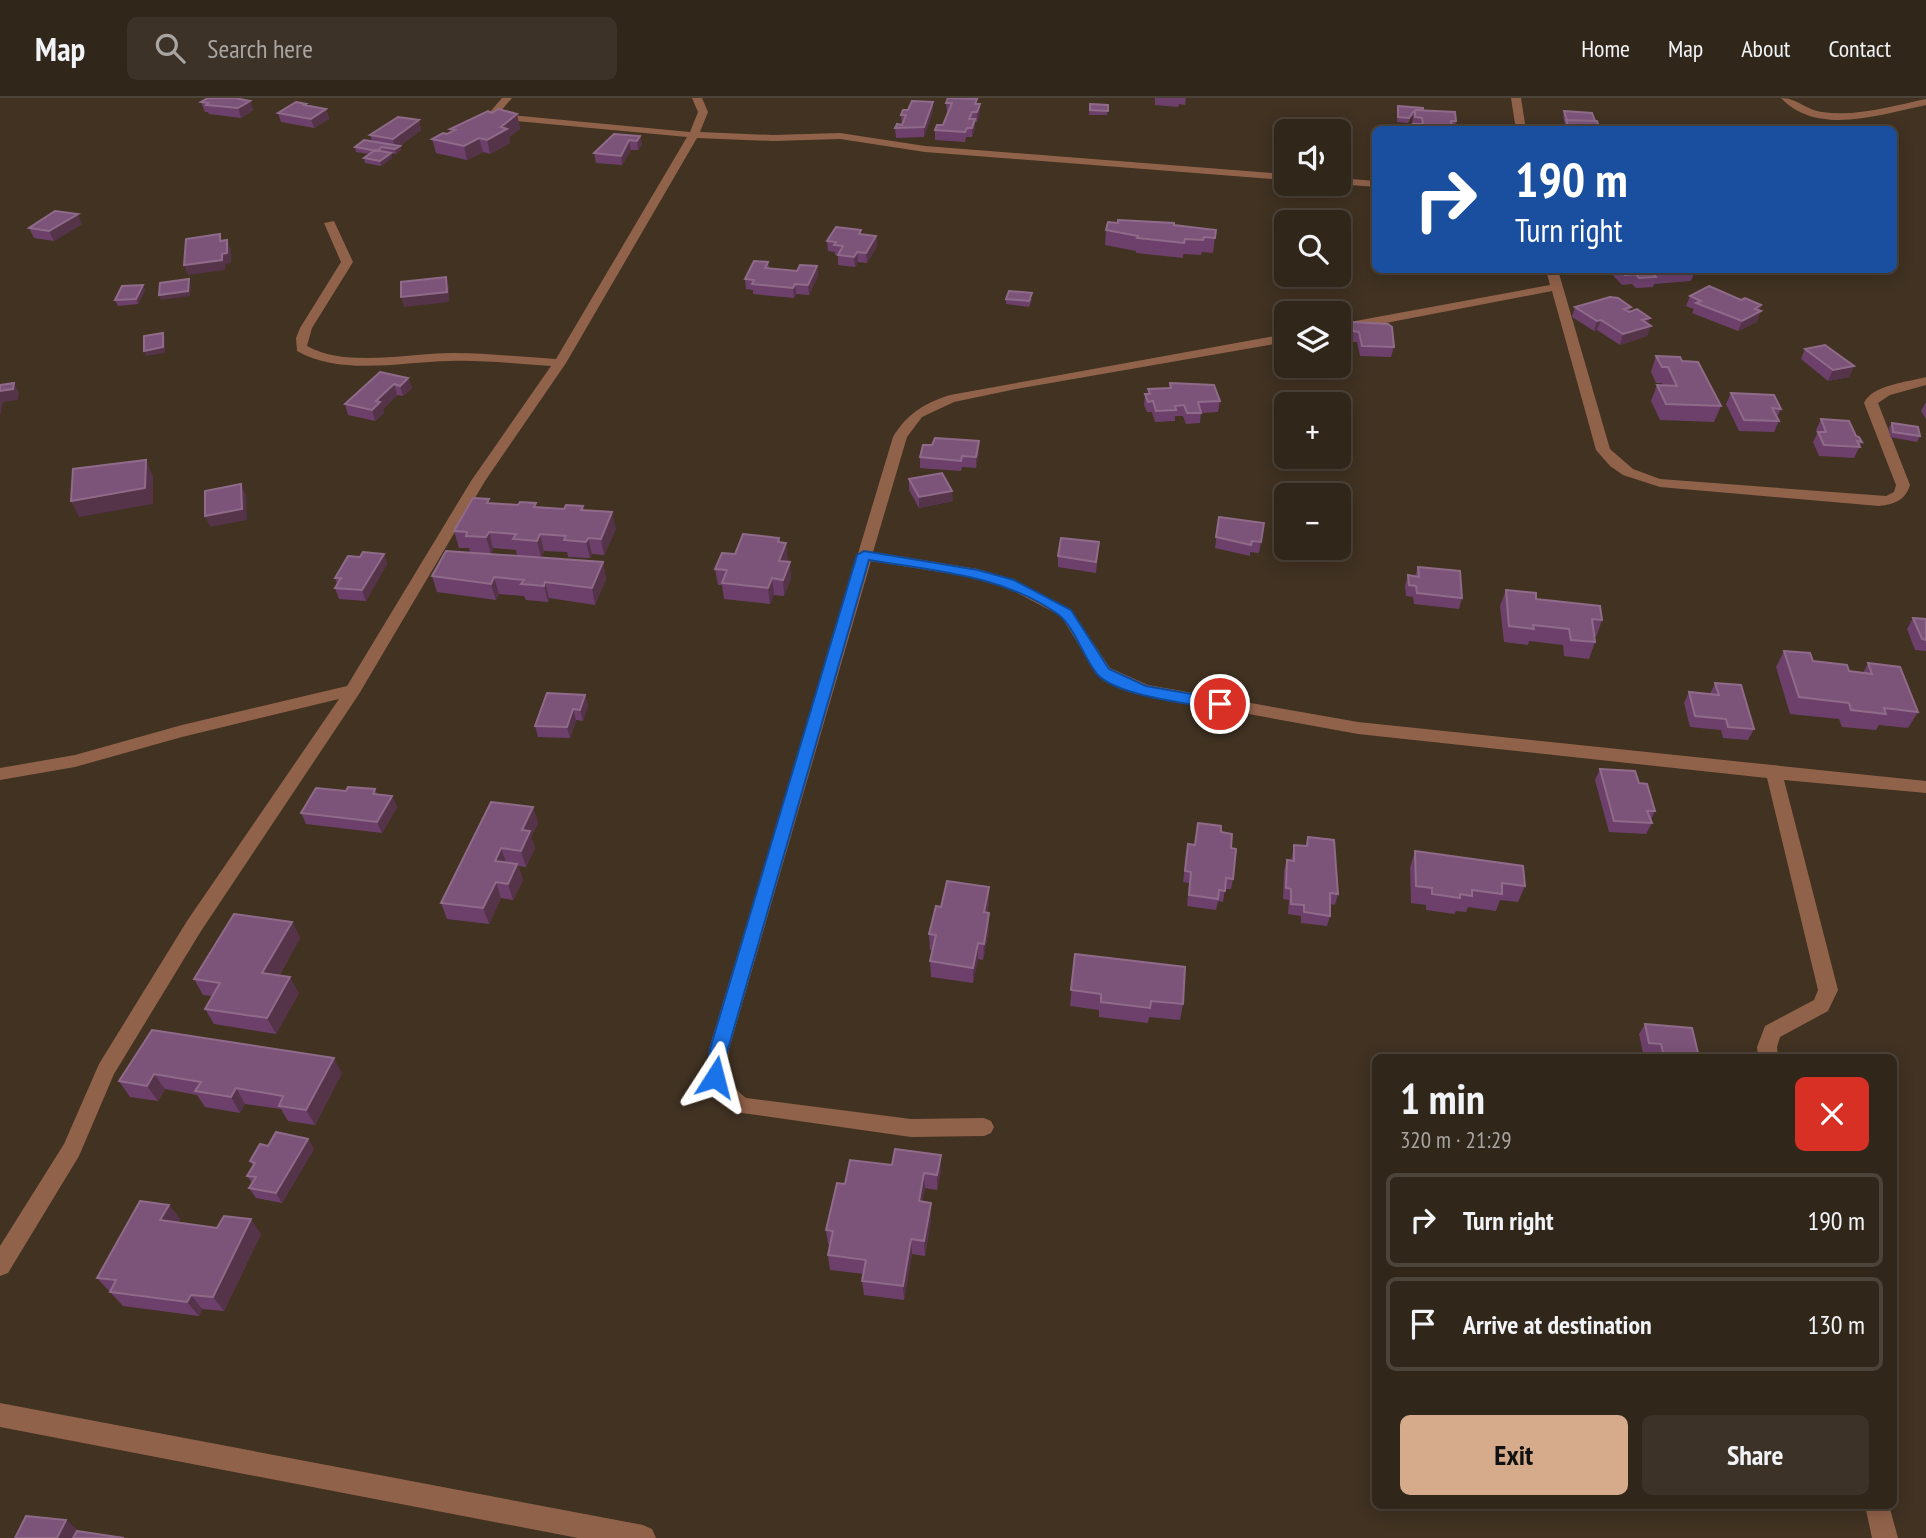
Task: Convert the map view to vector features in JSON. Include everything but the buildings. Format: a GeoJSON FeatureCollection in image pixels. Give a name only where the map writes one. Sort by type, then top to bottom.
{"type":"FeatureCollection","features":[{"type":"Feature","properties":{"kind":"street"},"geometry":{"type":"LineString","coordinates":[[507,98],[495,112],[498,117],[694,135],[773,138],[839,136],[949,152],[1274,176]]}},
{"type":"Feature","properties":{"kind":"street"},"geometry":{"type":"LineString","coordinates":[[0,1266],[72,1149],[106,1070],[194,926],[353,690],[478,481],[560,363],[694,135],[703,112],[697,98]]}},
{"type":"Feature","properties":{"kind":"street"},"geometry":{"type":"LineString","coordinates":[[1516,98],[1520,126]]}},
{"type":"Feature","properties":{"kind":"street"},"geometry":{"type":"LineString","coordinates":[[1786,98],[1793,106],[1810,114],[1835,117],[1926,102]]}},
{"type":"Feature","properties":{"kind":"street"},"geometry":{"type":"LineString","coordinates":[[1351,182],[1372,184]]}},
{"type":"Feature","properties":{"kind":"street"},"geometry":{"type":"LineString","coordinates":[[330,223],[347,262],[339,280],[304,332],[301,348],[312,357],[377,361],[464,357],[560,363]]}},
{"type":"Feature","properties":{"kind":"street"},"geometry":{"type":"LineString","coordinates":[[1553,273],[1603,450],[1611,461],[1640,478],[1660,483],[1879,502],[1894,500],[1902,493],[1903,485],[1871,403],[1873,398],[1885,391],[1926,381]]}},
{"type":"Feature","properties":{"kind":"street"},"geometry":{"type":"LineString","coordinates":[[1351,325],[1557,287]]}},
{"type":"Feature","properties":{"kind":"street"},"geometry":{"type":"LineString","coordinates":[[984,1127],[911,1128],[742,1106],[725,1095],[715,1077],[719,1049],[900,437],[917,414],[950,400],[1016,385],[1274,340]]}},
{"type":"Feature","properties":{"kind":"street"},"geometry":{"type":"LineString","coordinates":[[864,555],[978,574],[1009,583],[1066,613],[1104,672],[1144,690],[1358,728],[1926,787]]}},
{"type":"Feature","properties":{"kind":"street"},"geometry":{"type":"LineString","coordinates":[[0,774],[75,761],[182,731],[353,690]]}},
{"type":"Feature","properties":{"kind":"street"},"geometry":{"type":"LineString","coordinates":[[1768,1054],[1772,1032],[1821,1005],[1828,990],[1774,773]]}},
{"type":"Feature","properties":{"kind":"street"},"geometry":{"type":"LineString","coordinates":[[0,1415],[643,1538]]}},
{"type":"Feature","properties":{"kind":"street"},"geometry":{"type":"LineString","coordinates":[[1878,1509],[1885,1538]]}},
{"type":"Feature","properties":{"kind":"route"},"geometry":{"type":"LineString","coordinates":[[715,1077],[719,1049],[864,555],[978,574],[1009,583],[1066,613],[1091,656],[1104,672],[1119,681],[1144,690],[1220,704]]}}]}
